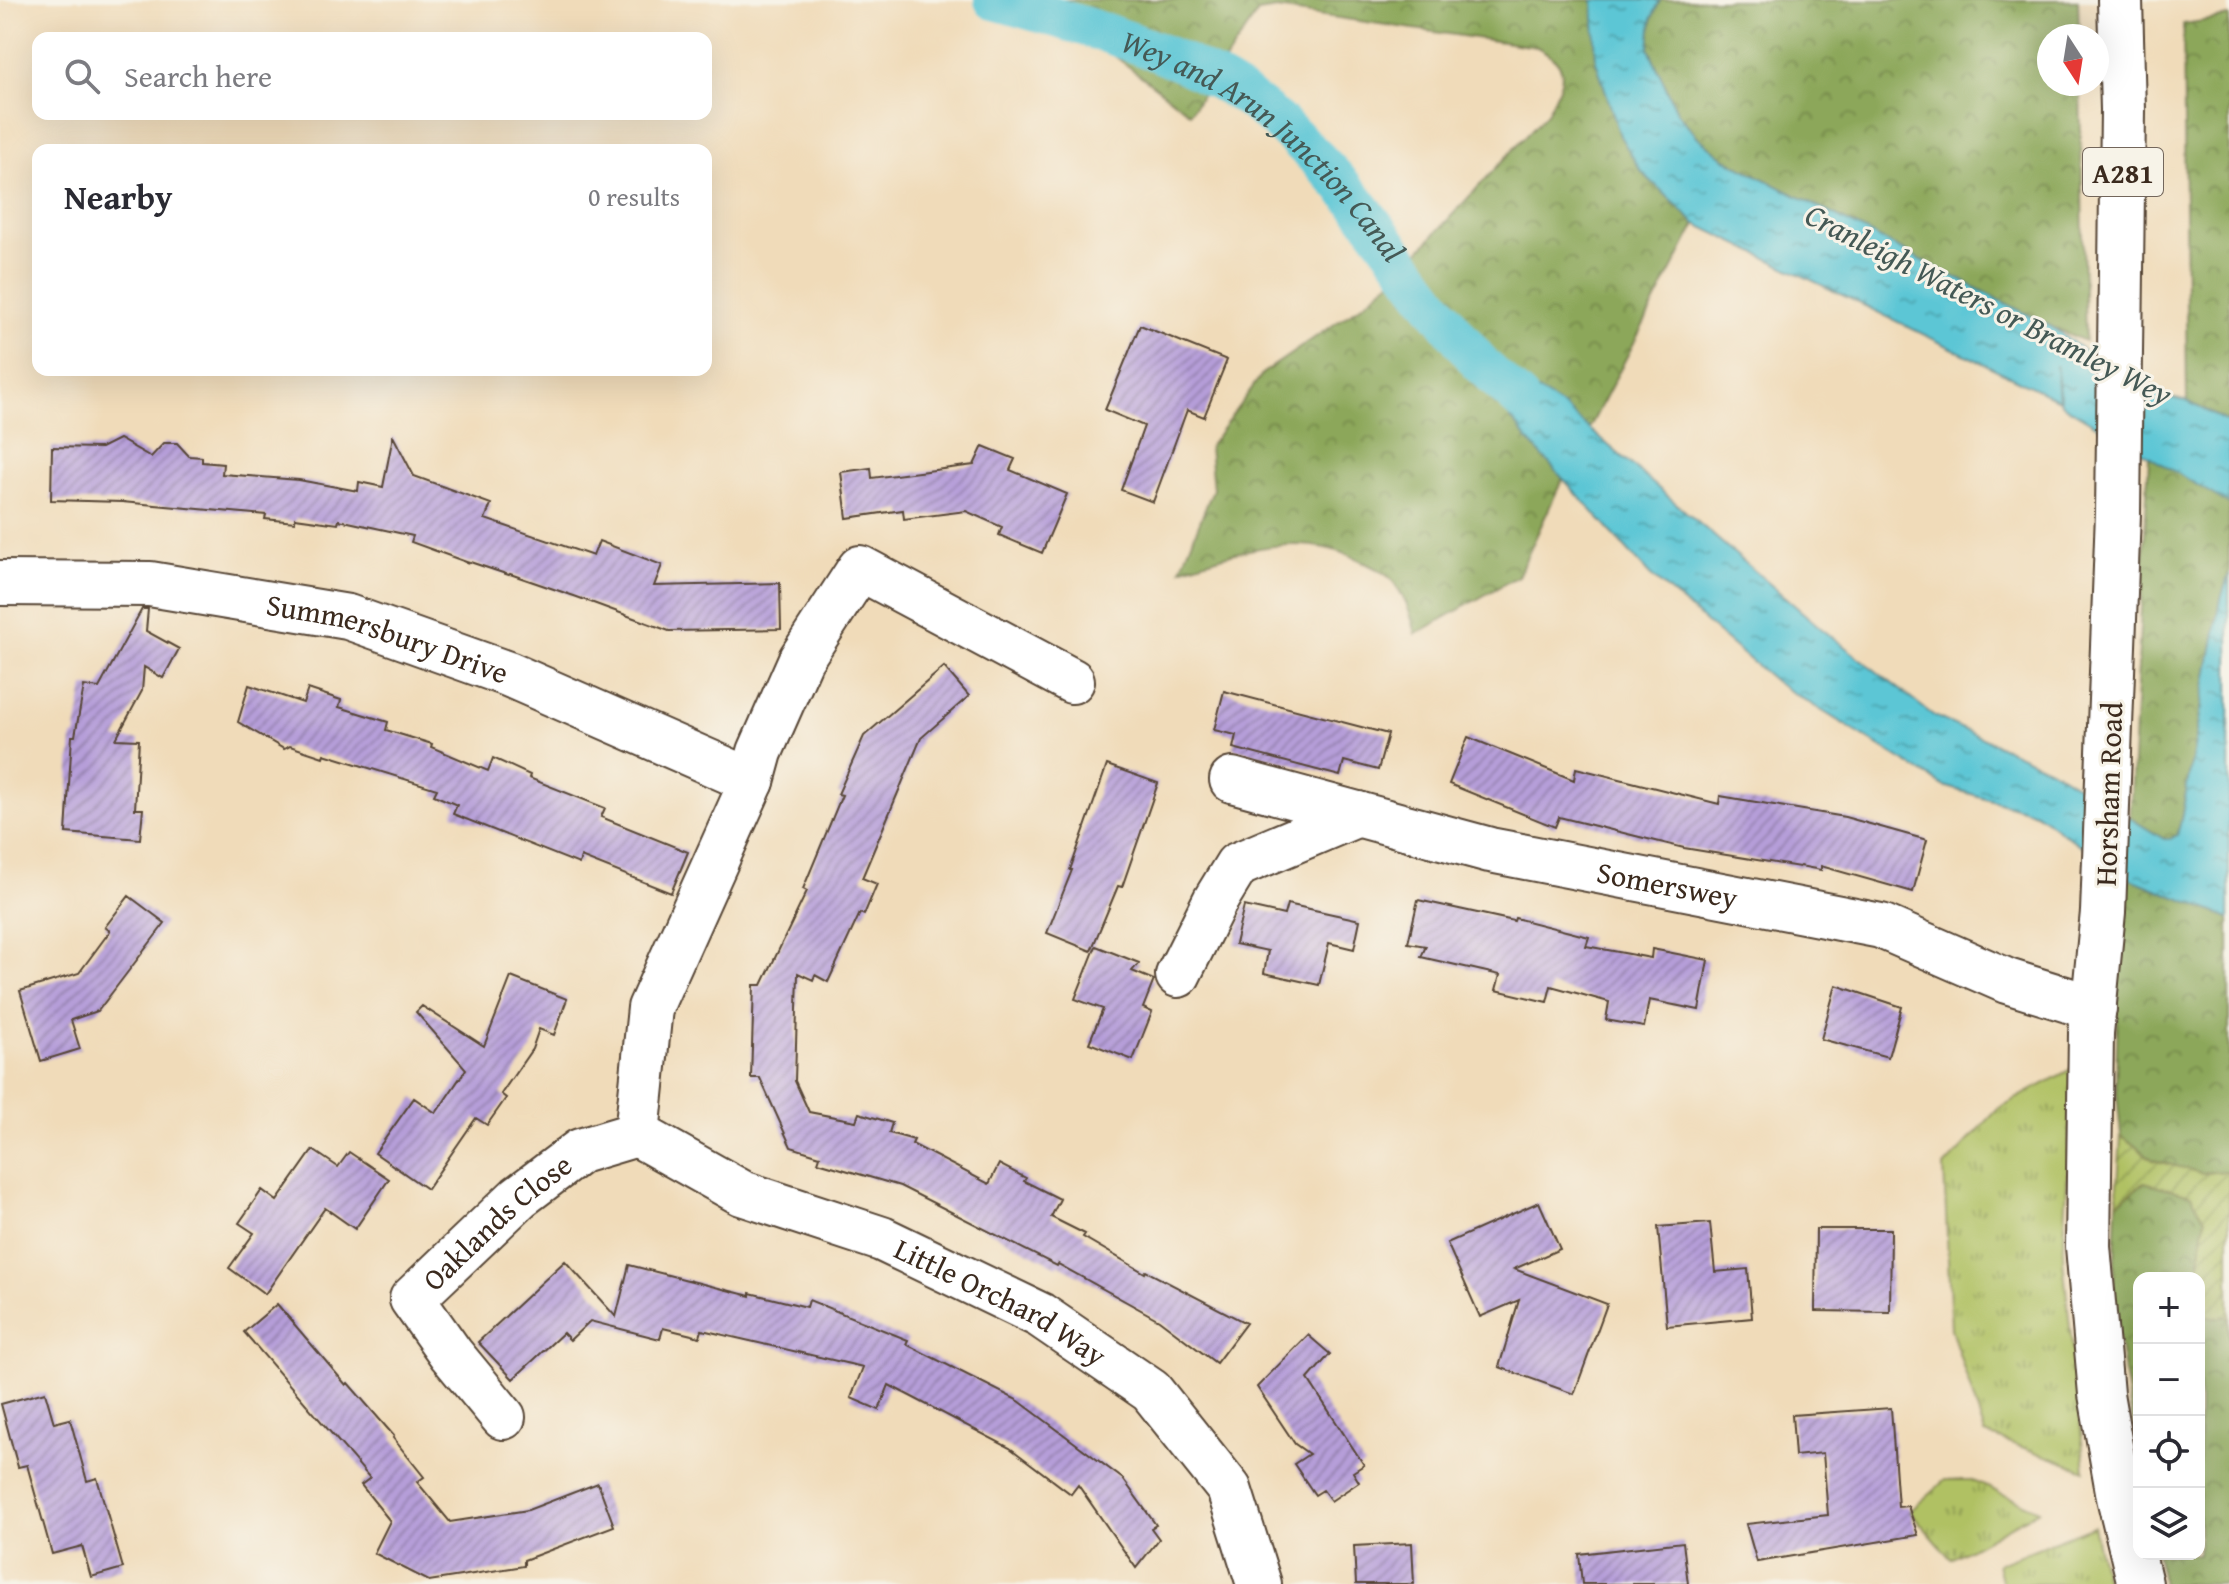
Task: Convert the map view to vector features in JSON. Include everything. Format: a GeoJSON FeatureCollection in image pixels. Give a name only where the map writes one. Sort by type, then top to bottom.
{"type":"FeatureCollection","features":[{"type":"Feature","properties":{"kind":"street","name":"Horsham Road"},"geometry":{"type":"LineString","coordinates":[[2120,0],[2123,110],[2118,513],[2103,912],[2091,1033],[2088,1246],[2101,1394],[2119,1497],[2140,1584]]}},
{"type":"Feature","properties":{"kind":"street"},"geometry":{"type":"LineString","coordinates":[[637,1134],[650,1008],[752,781],[760,752],[801,659],[860,568],[1072,681]]}},
{"type":"Feature","properties":{"kind":"street"},"geometry":{"type":"LineString","coordinates":[[0,583],[0,590]]}},
{"type":"Feature","properties":{"kind":"street","name":"Summersbury Drive"},"geometry":{"type":"LineString","coordinates":[[0,583],[150,584],[348,617],[508,674],[752,781]]}},
{"type":"Feature","properties":{"kind":"street","name":"Somerswey"},"geometry":{"type":"LineString","coordinates":[[1232,780],[1490,850],[1881,926],[2007,981],[2094,1008]]}},
{"type":"Feature","properties":{"kind":"street"},"geometry":{"type":"LineString","coordinates":[[1178,975],[1237,865],[1358,814]]}},
{"type":"Feature","properties":{"kind":"street","name":"Oaklands Close"},"geometry":{"type":"LineString","coordinates":[[503,1417],[451,1354],[412,1299],[519,1197],[580,1151],[637,1134]]}},
{"type":"Feature","properties":{"kind":"street","name":"Little Orchard Way"},"geometry":{"type":"LineString","coordinates":[[637,1134],[742,1193],[882,1239],[1040,1315],[1151,1391],[1229,1489],[1259,1584]]}},
{"type":"Feature","properties":{"kind":"green space"},"geometry":{"type":"Polygon","coordinates":[[[1041,0],[1593,0],[1593,10],[1641,171],[1696,224],[1589,429],[1538,392],[1482,365],[1529,441],[1563,478],[1518,576],[1416,634],[1404,598],[1391,579],[1343,553],[1320,547],[1273,546],[1226,555],[1181,569],[1213,489],[1209,447],[1263,373],[1358,308],[1391,281],[1547,113],[1562,76],[1557,61],[1537,47],[1277,9],[1258,12],[1190,113],[1041,0]]]}},
{"type":"Feature","properties":{"kind":"green space"},"geometry":{"type":"Polygon","coordinates":[[[1660,0],[2078,0],[2079,24],[2037,24],[2037,96],[2080,96],[2085,341],[1725,159],[1698,137],[1678,114],[1649,49],[1652,18],[1660,0]]]}},
{"type":"Feature","properties":{"kind":"green space"},"geometry":{"type":"Polygon","coordinates":[[[2229,17],[2229,423],[2187,401],[2183,24],[2229,17]]]}},
{"type":"Feature","properties":{"kind":"green space"},"geometry":{"type":"Polygon","coordinates":[[[2149,456],[2229,504],[2229,574],[2221,599],[2181,820],[2177,835],[2170,839],[2164,839],[2130,818],[2149,456]]]}},
{"type":"Feature","properties":{"kind":"green space"},"geometry":{"type":"Polygon","coordinates":[[[2121,875],[2229,918],[2229,1171],[2201,1173],[2153,1160],[2121,1135],[2116,1084],[2121,875]]]}},
{"type":"Feature","properties":{"kind":"green space"},"geometry":{"type":"Polygon","coordinates":[[[2073,1068],[2063,1260],[2085,1470],[1985,1434],[1951,1329],[1944,1167],[1999,1108],[2073,1068]]]}},
{"type":"Feature","properties":{"kind":"green space"},"geometry":{"type":"Polygon","coordinates":[[[2121,1135],[2153,1160],[2201,1173],[2229,1171],[2229,1317],[2205,1317],[2205,1272],[2198,1272],[2205,1219],[2191,1195],[2145,1182],[2117,1203],[2121,1135]]]}},
{"type":"Feature","properties":{"kind":"green space"},"geometry":{"type":"Polygon","coordinates":[[[2145,1182],[2191,1195],[2205,1219],[2198,1272],[2133,1272],[2133,1423],[2113,1307],[2117,1203],[2145,1182]]]}},
{"type":"Feature","properties":{"kind":"green space"},"geometry":{"type":"Polygon","coordinates":[[[2205,1317],[2229,1317],[2229,1584],[2163,1584],[2157,1560],[2205,1560],[2205,1317]]]}},
{"type":"Feature","properties":{"kind":"green space"},"geometry":{"type":"Polygon","coordinates":[[[1945,1480],[1971,1480],[2039,1510],[1951,1559],[1910,1511],[1945,1480]]]}},
{"type":"Feature","properties":{"kind":"green space"},"geometry":{"type":"Polygon","coordinates":[[[2093,1526],[2106,1584],[2002,1584],[1997,1564],[2093,1526]]]}},
{"type":"Feature","properties":{"kind":"water","name":"Cranleigh Waters or Bramley Wey"},"geometry":{"type":"Polygon","coordinates":[[[1593,0],[1660,0],[1652,18],[1649,49],[1678,114],[1698,137],[1725,159],[2052,327],[2105,365],[2156,393],[2187,401],[2229,423],[2229,504],[2061,404],[2056,364],[2059,400],[1696,224],[1641,171],[1620,136],[1596,61],[1593,0]]]}},
{"type":"Feature","properties":{"kind":"water"},"geometry":{"type":"Polygon","coordinates":[[[1482,364],[1524,382],[1564,407],[1822,629],[1934,716],[2050,769],[2164,839],[2177,835],[2181,820],[2221,599],[2229,574],[2229,918],[2121,875],[2036,813],[1944,786],[1777,683],[1650,575],[1529,441],[1495,398],[1482,364]]]}},
{"type":"Feature","properties":{"kind":"building"},"geometry":{"type":"Polygon","coordinates":[[[1140,325],[1227,360],[1204,417],[1187,410],[1153,502],[1121,490],[1144,426],[1105,410],[1140,325]]]}},
{"type":"Feature","properties":{"kind":"building"},"geometry":{"type":"Polygon","coordinates":[[[393,436],[414,476],[491,504],[485,519],[593,556],[599,541],[662,565],[654,586],[780,583],[781,629],[669,631],[411,542],[413,536],[339,520],[338,524],[295,518],[295,522],[265,519],[266,515],[122,502],[51,500],[52,447],[101,448],[119,439],[151,457],[164,443],[177,443],[189,456],[202,457],[202,462],[223,464],[222,474],[299,480],[358,491],[359,482],[383,487],[393,436]]]}},
{"type":"Feature","properties":{"kind":"building"},"geometry":{"type":"Polygon","coordinates":[[[983,446],[1015,459],[1010,470],[1067,494],[1042,553],[999,535],[1002,527],[966,511],[904,519],[903,510],[847,518],[841,472],[871,468],[872,478],[974,465],[983,446]]]}},
{"type":"Feature","properties":{"kind":"building"},"geometry":{"type":"Polygon","coordinates":[[[142,609],[148,609],[146,631],[179,649],[163,678],[144,667],[142,691],[116,739],[139,740],[135,809],[143,809],[140,839],[66,833],[72,736],[75,736],[84,686],[99,688],[142,609]]]}},
{"type":"Feature","properties":{"kind":"building"},"geometry":{"type":"Polygon","coordinates":[[[944,667],[969,696],[921,738],[862,878],[877,884],[828,982],[815,975],[813,980],[798,973],[795,1081],[809,1112],[856,1121],[859,1113],[892,1123],[889,1133],[914,1140],[912,1144],[989,1184],[999,1164],[1026,1178],[1024,1181],[1060,1199],[1051,1217],[1085,1234],[1083,1237],[1145,1273],[1246,1323],[1216,1363],[1159,1320],[1058,1264],[900,1186],[818,1162],[820,1156],[791,1147],[760,1078],[751,1078],[754,985],[762,985],[807,891],[803,889],[842,795],[838,794],[864,736],[944,667]]]}},
{"type":"Feature","properties":{"kind":"building"},"geometry":{"type":"Polygon","coordinates":[[[249,685],[303,703],[308,689],[341,700],[339,707],[388,722],[386,730],[432,744],[431,747],[488,771],[493,758],[530,775],[529,778],[605,808],[601,817],[688,852],[671,893],[581,857],[579,864],[453,814],[457,805],[434,795],[437,789],[324,754],[323,757],[290,746],[284,749],[238,722],[249,685]]]}},
{"type":"Feature","properties":{"kind":"building"},"geometry":{"type":"Polygon","coordinates":[[[1224,691],[1388,734],[1378,770],[1344,761],[1340,776],[1233,748],[1236,735],[1214,730],[1224,691]]]}},
{"type":"Feature","properties":{"kind":"building"},"geometry":{"type":"Polygon","coordinates":[[[1468,737],[1574,780],[1576,768],[1719,804],[1720,796],[1845,817],[1927,840],[1913,892],[1821,866],[1821,870],[1684,848],[1559,817],[1555,827],[1449,784],[1468,737]]]}},
{"type":"Feature","properties":{"kind":"building"},"geometry":{"type":"Polygon","coordinates":[[[1107,765],[1158,783],[1122,887],[1118,886],[1091,951],[1047,933],[1107,765]]]}},
{"type":"Feature","properties":{"kind":"building"},"geometry":{"type":"Polygon","coordinates":[[[129,896],[165,923],[98,1011],[71,1020],[80,1049],[41,1061],[20,991],[79,973],[110,931],[105,927],[129,896]]]}},
{"type":"Feature","properties":{"kind":"building"},"geometry":{"type":"Polygon","coordinates":[[[1418,900],[1514,921],[1515,918],[1589,937],[1586,946],[1651,958],[1652,949],[1708,960],[1699,1010],[1649,1000],[1644,1027],[1606,1020],[1609,1002],[1551,986],[1547,1002],[1496,990],[1500,975],[1421,957],[1426,946],[1408,943],[1418,900]]]}},
{"type":"Feature","properties":{"kind":"building"},"geometry":{"type":"Polygon","coordinates":[[[1287,904],[1360,920],[1354,949],[1329,943],[1319,985],[1264,973],[1268,951],[1235,944],[1244,906],[1284,915],[1287,904]]]}},
{"type":"Feature","properties":{"kind":"building"},"geometry":{"type":"Polygon","coordinates":[[[1096,946],[1139,963],[1132,971],[1154,980],[1143,1008],[1152,1012],[1133,1060],[1089,1043],[1103,1009],[1075,999],[1096,946]]]}},
{"type":"Feature","properties":{"kind":"building"},"geometry":{"type":"Polygon","coordinates":[[[511,977],[567,999],[554,1035],[539,1029],[532,1049],[501,1094],[506,1098],[487,1125],[476,1118],[427,1189],[375,1153],[414,1098],[436,1113],[466,1069],[416,1012],[422,1006],[484,1046],[511,977]]]}},
{"type":"Feature","properties":{"kind":"building"},"geometry":{"type":"Polygon","coordinates":[[[1836,985],[1902,1007],[1888,1057],[1821,1039],[1836,985]]]}},
{"type":"Feature","properties":{"kind":"building"},"geometry":{"type":"Polygon","coordinates":[[[313,1150],[338,1167],[349,1152],[389,1179],[355,1229],[325,1208],[265,1294],[229,1268],[254,1233],[239,1223],[262,1190],[277,1201],[313,1150]]]}},
{"type":"Feature","properties":{"kind":"building"},"geometry":{"type":"Polygon","coordinates":[[[1539,1202],[1560,1249],[1514,1269],[1607,1304],[1574,1394],[1499,1367],[1519,1300],[1480,1317],[1447,1243],[1539,1202]]]}},
{"type":"Feature","properties":{"kind":"building"},"geometry":{"type":"Polygon","coordinates":[[[1710,1223],[1715,1272],[1748,1269],[1752,1318],[1667,1326],[1658,1227],[1710,1223]]]}},
{"type":"Feature","properties":{"kind":"building"},"geometry":{"type":"Polygon","coordinates":[[[1816,1229],[1891,1229],[1890,1312],[1815,1311],[1816,1229]]]}},
{"type":"Feature","properties":{"kind":"building"},"geometry":{"type":"Polygon","coordinates":[[[565,1261],[616,1317],[629,1265],[750,1296],[750,1293],[807,1307],[809,1300],[908,1340],[906,1344],[1019,1401],[1123,1479],[1156,1525],[1151,1528],[1159,1539],[1136,1568],[1078,1485],[1071,1494],[1010,1448],[889,1385],[879,1410],[851,1398],[863,1367],[702,1330],[700,1337],[663,1328],[660,1339],[590,1321],[570,1340],[563,1333],[513,1379],[478,1342],[565,1261]]]}},
{"type":"Feature","properties":{"kind":"building"},"geometry":{"type":"Polygon","coordinates":[[[277,1304],[394,1436],[424,1477],[417,1482],[450,1522],[528,1510],[598,1483],[614,1526],[524,1560],[524,1566],[429,1581],[374,1553],[390,1521],[361,1485],[370,1478],[244,1332],[277,1304]]]}},
{"type":"Feature","properties":{"kind":"building"},"geometry":{"type":"Polygon","coordinates":[[[1308,1335],[1330,1354],[1308,1379],[1364,1465],[1353,1472],[1359,1482],[1331,1501],[1323,1490],[1315,1495],[1294,1464],[1309,1454],[1295,1444],[1257,1387],[1308,1335]]]}},
{"type":"Feature","properties":{"kind":"building"},"geometry":{"type":"Polygon","coordinates":[[[45,1392],[54,1423],[70,1419],[87,1481],[97,1478],[123,1568],[91,1577],[82,1546],[52,1554],[27,1465],[18,1467],[1,1404],[45,1392]]]}},
{"type":"Feature","properties":{"kind":"building"},"geometry":{"type":"Polygon","coordinates":[[[1891,1408],[1898,1507],[1908,1506],[1918,1535],[1757,1562],[1746,1524],[1828,1515],[1823,1453],[1795,1456],[1792,1415],[1891,1408]]]}},
{"type":"Feature","properties":{"kind":"building"},"geometry":{"type":"Polygon","coordinates":[[[1683,1542],[1688,1584],[1582,1584],[1579,1554],[1683,1542]]]}},
{"type":"Feature","properties":{"kind":"building"},"geometry":{"type":"Polygon","coordinates":[[[1412,1543],[1414,1584],[1356,1584],[1354,1546],[1412,1543]]]}},
{"type":"Feature","properties":{"kind":"waterway","name":"Wey and Arun Junction Canal"},"geometry":{"type":"LineString","coordinates":[[994,0],[1150,49],[1209,76],[1269,114],[1346,190],[1480,363],[1520,400]]}}]}
